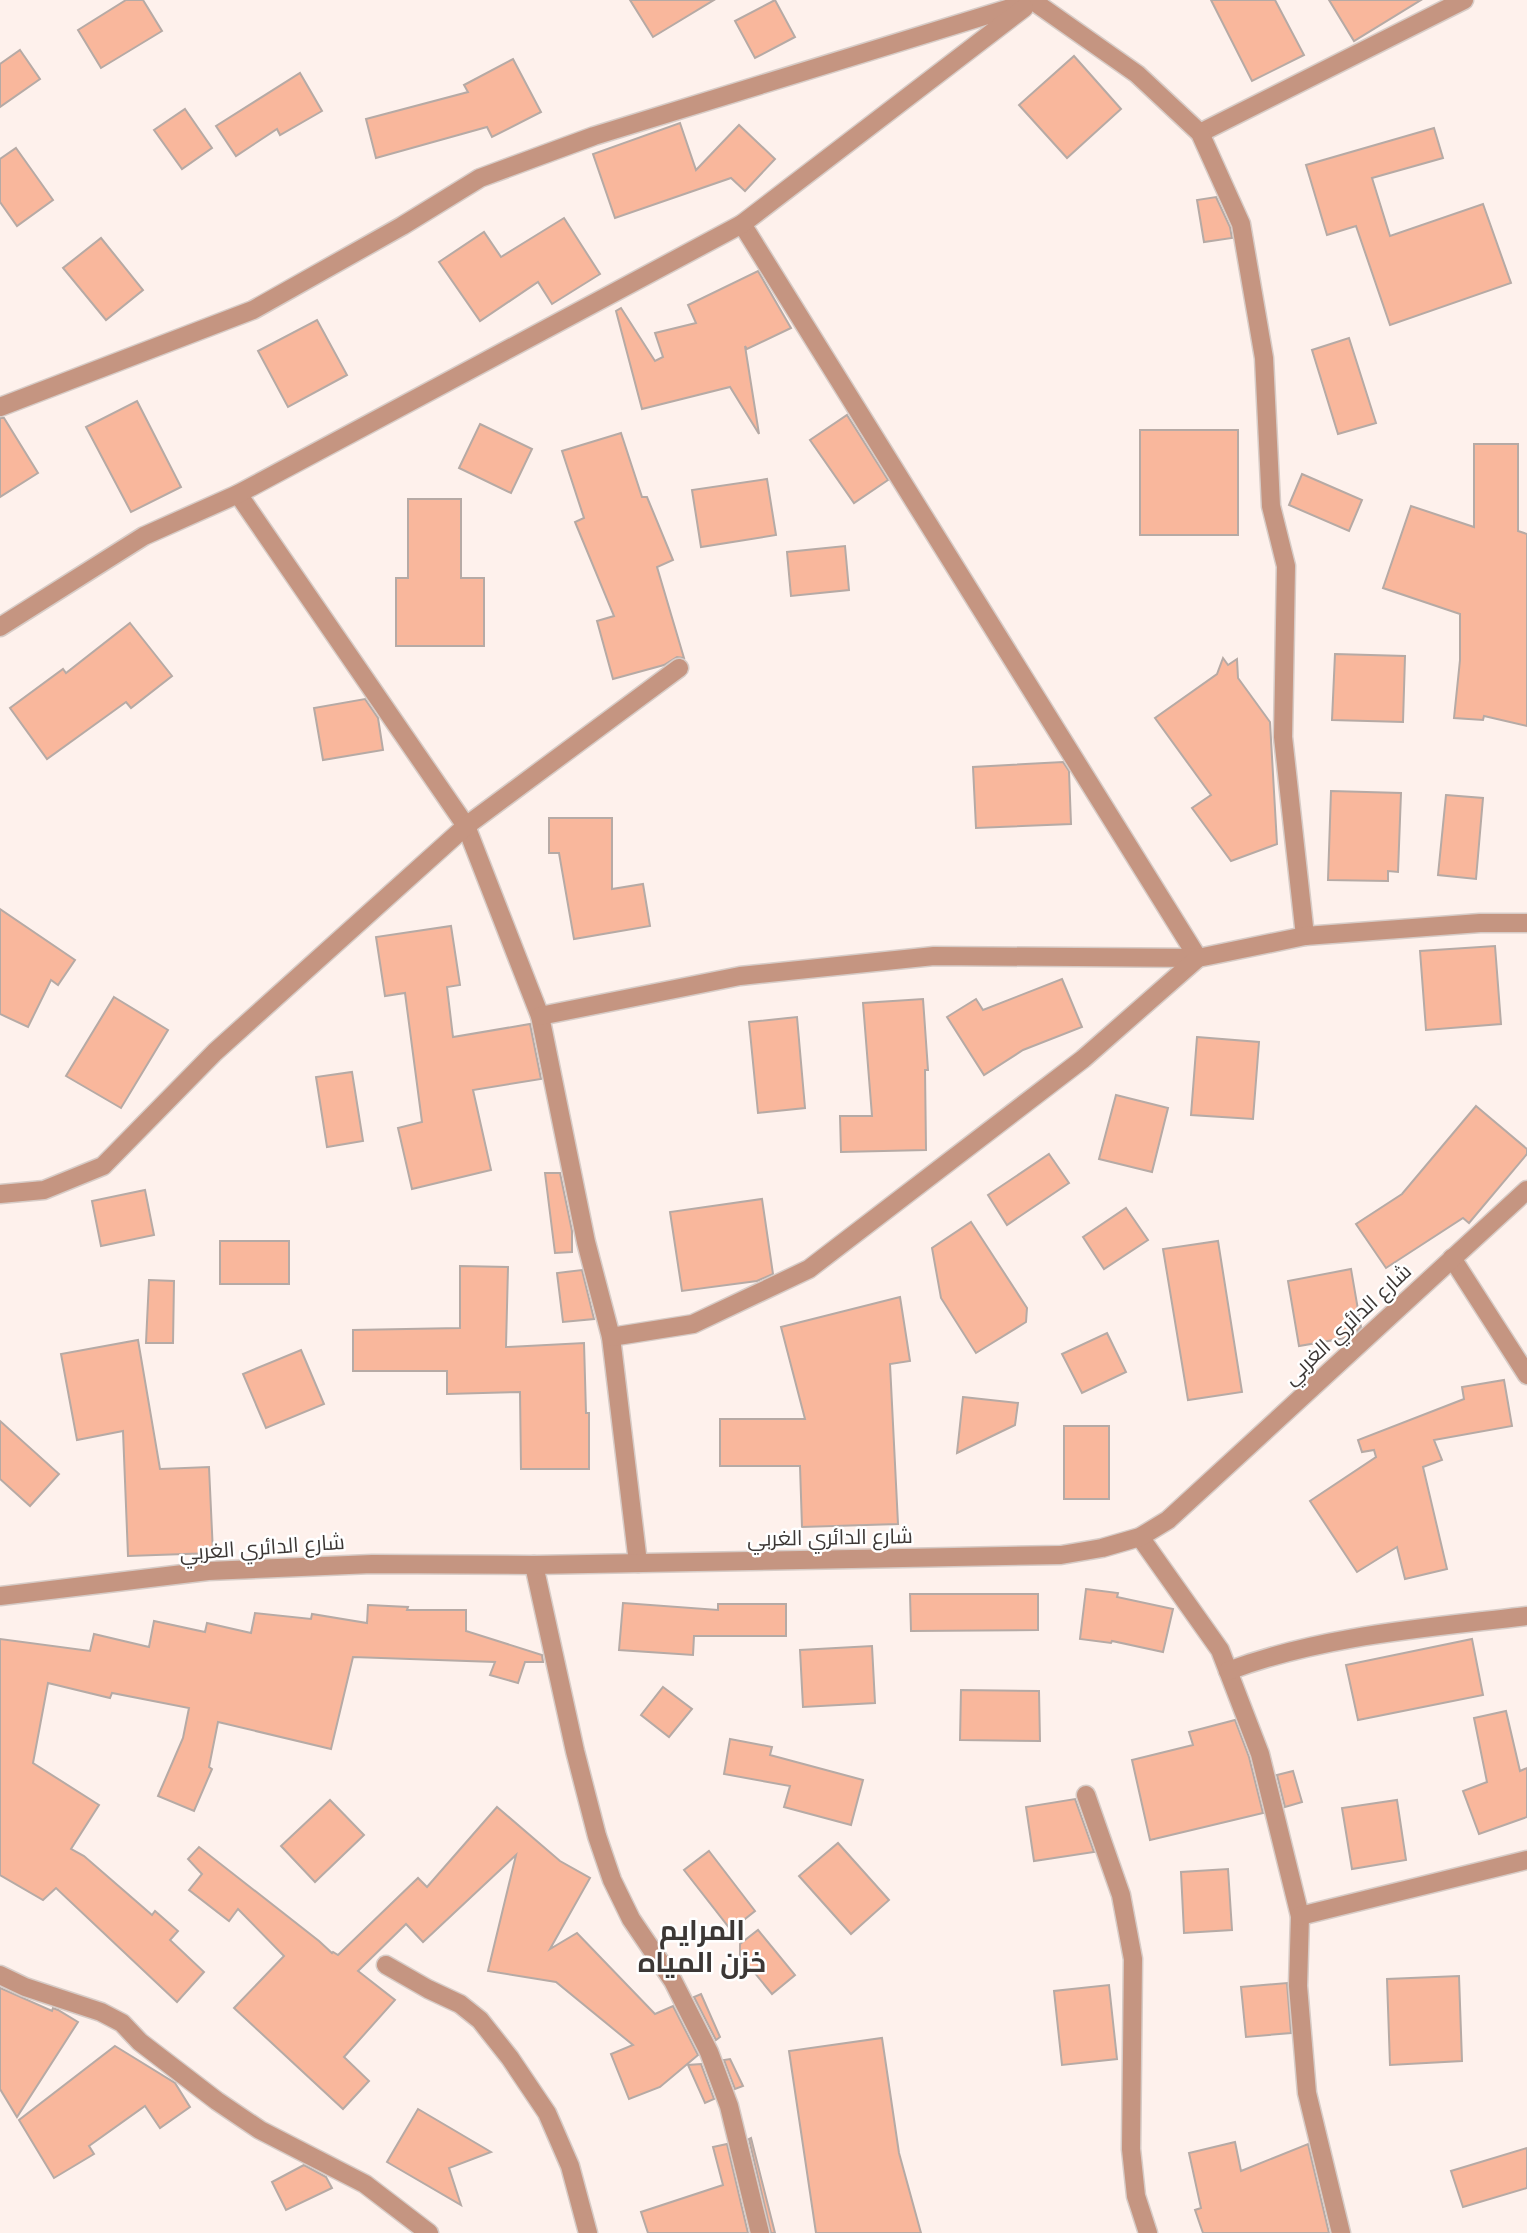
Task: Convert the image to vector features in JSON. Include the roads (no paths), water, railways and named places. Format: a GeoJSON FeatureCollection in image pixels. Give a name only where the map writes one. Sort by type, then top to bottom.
{"type":"FeatureCollection","features":[{"type":"Feature","properties":{"kind":"street"},"geometry":{"type":"LineString","coordinates":[[1200,133],[1464,0]]}},
{"type":"Feature","properties":{"kind":"street"},"geometry":{"type":"LineString","coordinates":[[1034,1],[1137,74],[1200,133],[1241,224],[1264,358],[1271,506],[1286,566],[1283,737],[1305,936]]}},
{"type":"Feature","properties":{"kind":"street"},"geometry":{"type":"LineString","coordinates":[[0,627],[144,536],[238,494],[742,224],[1034,1]]}},
{"type":"Feature","properties":{"kind":"street"},"geometry":{"type":"LineString","coordinates":[[0,407],[253,310],[402,226],[480,178],[594,136],[1034,1]]}},
{"type":"Feature","properties":{"kind":"street"},"geometry":{"type":"LineString","coordinates":[[742,224],[1198,958]]}},
{"type":"Feature","properties":{"kind":"street"},"geometry":{"type":"LineString","coordinates":[[238,494],[466,826],[540,1016],[586,1242],[611,1337],[638,1563]]}},
{"type":"Feature","properties":{"kind":"street"},"geometry":{"type":"LineString","coordinates":[[0,1194],[44,1191],[103,1166],[215,1052],[466,826],[679,668]]}},
{"type":"Feature","properties":{"kind":"street"},"geometry":{"type":"LineString","coordinates":[[540,1016],[740,976],[934,956],[1198,958],[1305,936],[1480,923],[1527,923]]}},
{"type":"Feature","properties":{"kind":"street"},"geometry":{"type":"LineString","coordinates":[[611,1337],[692,1324],[809,1269],[1083,1059],[1198,958]]}},
{"type":"Feature","properties":{"kind":"street","name":"شارع الدائري الغربي"},"geometry":{"type":"LineString","coordinates":[[0,1596],[208,1571],[372,1564],[534,1565],[1061,1555],[1102,1548],[1140,1537],[1168,1520],[1527,1190]]}},
{"type":"Feature","properties":{"kind":"street"},"geometry":{"type":"LineString","coordinates":[[1452,1258],[1527,1375]]}},
{"type":"Feature","properties":{"kind":"street"},"geometry":{"type":"LineString","coordinates":[[1140,1537],[1220,1650],[1260,1754],[1300,1916],[1298,1986],[1307,2093],[1341,2233]]}},
{"type":"Feature","properties":{"kind":"street"},"geometry":{"type":"LineString","coordinates":[[534,1565],[575,1751],[597,1836],[612,1880],[631,1919],[673,1981],[709,2052],[729,2106],[760,2233]]}},
{"type":"Feature","properties":{"kind":"street"},"geometry":{"type":"LineString","coordinates":[[1228,1671],[1265,1657],[1377,1634],[1527,1616]]}},
{"type":"Feature","properties":{"kind":"street"},"geometry":{"type":"LineString","coordinates":[[1086,1795],[1121,1895],[1133,1959],[1131,2149],[1136,2196],[1148,2233]]}},
{"type":"Feature","properties":{"kind":"street"},"geometry":{"type":"LineString","coordinates":[[1300,1916],[1527,1860]]}},
{"type":"Feature","properties":{"kind":"street"},"geometry":{"type":"LineString","coordinates":[[386,1965],[460,2004],[480,2020],[510,2058],[547,2113],[570,2166],[588,2233]]}},
{"type":"Feature","properties":{"kind":"street"},"geometry":{"type":"LineString","coordinates":[[0,1975],[25,1987],[101,2012],[122,2023],[141,2042],[260,2130],[365,2184],[429,2233]]}},
{"type":"Feature","properties":{"kind":"district","name":"المرايم خزن المياه"},"geometry":{"type":"Point","coordinates":[702,1946]}}]}
